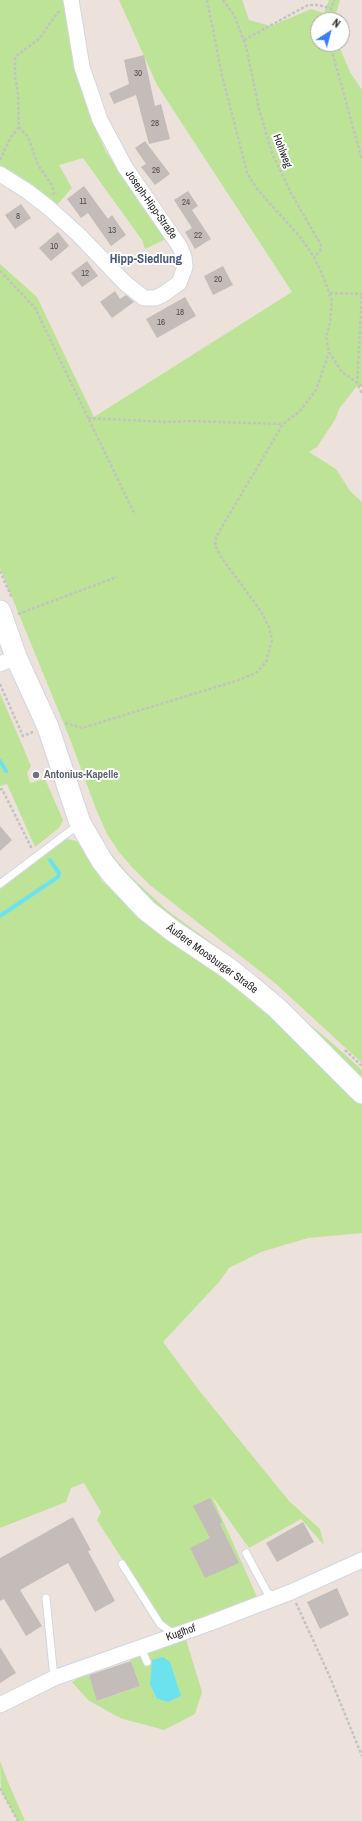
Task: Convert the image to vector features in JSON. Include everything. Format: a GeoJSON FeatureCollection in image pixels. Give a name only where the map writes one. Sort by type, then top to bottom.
{"type":"FeatureCollection","features":[{"type":"Feature","properties":{"kind":"street","name":"Joseph-Hipp-Straße"},"geometry":{"type":"LineString","coordinates":[[0,174],[22,187],[49,208],[85,240],[125,283],[144,298],[155,298],[162,295],[179,283],[185,267],[182,252],[173,235],[125,167],[100,120],[82,67],[72,6]]}},
{"type":"Feature","properties":{"kind":"street","name":"Äußere Moosburger Straße"},"geometry":{"type":"LineString","coordinates":[[9,606],[8,660],[48,727],[79,819],[102,861],[146,910],[253,988],[278,1009],[362,1093]]}},
{"type":"Feature","properties":{"kind":"street","name":"Kuglhof"},"geometry":{"type":"LineString","coordinates":[[0,1705],[54,1678],[141,1648],[276,1598],[362,1560]]}},
{"type":"Feature","properties":{"kind":"lane"},"geometry":{"type":"LineString","coordinates":[[0,884],[79,819]]}},
{"type":"Feature","properties":{"kind":"lane"},"geometry":{"type":"LineString","coordinates":[[246,1553],[267,1592],[276,1598]]}},
{"type":"Feature","properties":{"kind":"lane"},"geometry":{"type":"LineString","coordinates":[[122,1564],[160,1624],[176,1635]]}},
{"type":"Feature","properties":{"kind":"lane"},"geometry":{"type":"LineString","coordinates":[[46,1598],[54,1678]]}},
{"type":"Feature","properties":{"kind":"lane"},"geometry":{"type":"LineString","coordinates":[[141,1648],[147,1662]]}},
{"type":"Feature","properties":{"kind":"path"},"geometry":{"type":"LineString","coordinates":[[207,0],[222,75],[247,173],[257,189],[301,238],[314,257],[332,301],[330,323],[326,338],[329,352],[342,372],[362,386]]}},
{"type":"Feature","properties":{"kind":"path"},"geometry":{"type":"LineString","coordinates":[[223,0],[234,15],[244,40],[308,5],[314,4],[332,9]]}},
{"type":"Feature","properties":{"kind":"path"},"geometry":{"type":"LineString","coordinates":[[331,12],[334,0]]}},
{"type":"Feature","properties":{"kind":"path"},"geometry":{"type":"LineString","coordinates":[[49,208],[54,194],[52,185],[38,165],[28,138],[19,127],[18,94],[14,76],[15,57],[39,39],[58,12],[72,6]]}},
{"type":"Feature","properties":{"kind":"path","name":"Hohlweg"},"geometry":{"type":"LineString","coordinates":[[244,40],[259,109],[272,153],[291,193],[321,245],[317,255],[314,257]]}},
{"type":"Feature","properties":{"kind":"path"},"geometry":{"type":"LineString","coordinates":[[332,52],[362,160]]}},
{"type":"Feature","properties":{"kind":"path"},"geometry":{"type":"LineString","coordinates":[[0,160],[10,137],[19,127]]}},
{"type":"Feature","properties":{"kind":"path"},"geometry":{"type":"LineString","coordinates":[[0,271],[35,308],[135,515]]}},
{"type":"Feature","properties":{"kind":"path"},"geometry":{"type":"LineString","coordinates":[[330,293],[362,295],[357,383],[362,394]]}},
{"type":"Feature","properties":{"kind":"path"},"geometry":{"type":"LineString","coordinates":[[60,722],[82,728],[239,680],[256,673],[266,662],[272,640],[269,626],[260,610],[227,567],[215,545],[216,537],[283,424],[300,411],[316,390],[329,352]]}},
{"type":"Feature","properties":{"kind":"path"},"geometry":{"type":"LineString","coordinates":[[87,418],[100,420],[283,424]]}},
{"type":"Feature","properties":{"kind":"path"},"geometry":{"type":"LineString","coordinates":[[0,571],[9,606],[18,614],[116,577]]}},
{"type":"Feature","properties":{"kind":"path"},"geometry":{"type":"LineString","coordinates":[[0,684],[23,736]]}},
{"type":"Feature","properties":{"kind":"path"},"geometry":{"type":"LineString","coordinates":[[0,790],[2,789],[35,856]]}},
{"type":"Feature","properties":{"kind":"path"},"geometry":{"type":"LineString","coordinates":[[344,1050],[362,1066]]}},
{"type":"Feature","properties":{"kind":"path"},"geometry":{"type":"LineString","coordinates":[[291,1592],[327,1668],[362,1756]]}},
{"type":"Feature","properties":{"kind":"path"},"geometry":{"type":"LineString","coordinates":[[0,1788],[18,1821]]}},
{"type":"Feature","properties":{"kind":"green space"},"geometry":{"type":"Polygon","coordinates":[[[0,0],[67,0],[78,74],[90,115],[106,152],[166,239],[145,249],[142,240],[83,158],[59,165],[72,188],[56,206],[0,167],[0,0]]]}},
{"type":"Feature","properties":{"kind":"green space"},"geometry":{"type":"Polygon","coordinates":[[[119,0],[242,0],[249,20],[271,26],[311,9],[321,12],[310,12],[310,52],[341,52],[350,72],[362,90],[362,386],[357,386],[339,409],[336,418],[317,447],[309,452],[336,469],[350,491],[362,502],[362,1063],[275,983],[150,885],[119,852],[107,834],[96,809],[70,739],[0,568],[0,264],[37,297],[94,417],[292,292],[157,85],[119,0]]]}},
{"type":"Feature","properties":{"kind":"green space"},"geometry":{"type":"Polygon","coordinates":[[[329,0],[340,0],[336,12],[324,12],[329,0]]]}},
{"type":"Feature","properties":{"kind":"green space"},"geometry":{"type":"Polygon","coordinates":[[[0,693],[31,766],[27,773],[30,783],[45,779],[63,820],[59,828],[35,847],[7,784],[0,786],[0,693]]]}},
{"type":"Feature","properties":{"kind":"green space"},"geometry":{"type":"Polygon","coordinates":[[[89,819],[99,839],[129,875],[168,911],[226,953],[225,956],[156,908],[127,883],[89,824],[89,819]]]}},
{"type":"Feature","properties":{"kind":"green space"},"geometry":{"type":"Polygon","coordinates":[[[68,839],[80,842],[102,881],[151,926],[233,981],[320,1061],[362,1103],[362,1233],[308,1238],[261,1252],[229,1268],[219,1282],[163,1342],[198,1389],[289,1501],[320,1529],[324,1545],[301,1519],[249,1548],[212,1496],[257,1597],[172,1630],[162,1621],[97,1520],[101,1512],[84,1483],[71,1488],[66,1502],[0,1528],[0,889],[56,844],[68,839]]]}},
{"type":"Feature","properties":{"kind":"green space"},"geometry":{"type":"Polygon","coordinates":[[[246,972],[331,1042],[362,1070],[362,1081],[246,972]]]}},
{"type":"Feature","properties":{"kind":"green space"},"geometry":{"type":"Polygon","coordinates":[[[186,1639],[202,1692],[195,1714],[164,1730],[120,1718],[88,1700],[72,1682],[88,1672],[98,1701],[140,1686],[130,1658],[186,1639]],[[150,1685],[157,1699],[168,1702],[150,1685]]]}},
{"type":"Feature","properties":{"kind":"green space"},"geometry":{"type":"Polygon","coordinates":[[[0,1761],[25,1821],[18,1821],[1,1791],[0,1761]]]}},
{"type":"Feature","properties":{"kind":"water"},"geometry":{"type":"Polygon","coordinates":[[[163,1657],[170,1662],[181,1696],[168,1702],[157,1699],[150,1685],[152,1660],[163,1657]]]}},
{"type":"Feature","properties":{"kind":"building"},"geometry":{"type":"Polygon","coordinates":[[[144,55],[155,106],[161,104],[170,139],[149,144],[136,95],[114,104],[109,93],[129,84],[124,60],[144,55]]]}},
{"type":"Feature","properties":{"kind":"building"},"geometry":{"type":"Polygon","coordinates":[[[145,141],[170,174],[155,185],[141,167],[146,164],[135,148],[145,141]]]}},
{"type":"Feature","properties":{"kind":"building"},"geometry":{"type":"Polygon","coordinates":[[[84,186],[108,219],[112,215],[126,235],[111,246],[88,213],[81,218],[67,199],[84,186]]]}},
{"type":"Feature","properties":{"kind":"building"},"geometry":{"type":"Polygon","coordinates":[[[188,191],[198,206],[192,210],[211,239],[195,249],[185,232],[192,228],[174,200],[188,191]]]}},
{"type":"Feature","properties":{"kind":"building"},"geometry":{"type":"Polygon","coordinates":[[[21,204],[31,218],[15,229],[5,215],[21,204]]]}},
{"type":"Feature","properties":{"kind":"building"},"geometry":{"type":"Polygon","coordinates":[[[58,232],[69,246],[51,261],[39,248],[58,232]]]}},
{"type":"Feature","properties":{"kind":"building"},"geometry":{"type":"Polygon","coordinates":[[[87,261],[98,276],[82,287],[71,273],[87,261]]]}},
{"type":"Feature","properties":{"kind":"building"},"geometry":{"type":"Polygon","coordinates":[[[223,266],[233,285],[213,295],[204,276],[223,266]]]}},
{"type":"Feature","properties":{"kind":"building"},"geometry":{"type":"Polygon","coordinates":[[[115,291],[120,299],[126,295],[134,302],[112,318],[100,302],[115,291]]]}},
{"type":"Feature","properties":{"kind":"building"},"geometry":{"type":"Polygon","coordinates":[[[185,297],[196,316],[157,338],[146,319],[185,297]]]}},
{"type":"Feature","properties":{"kind":"building"},"geometry":{"type":"Polygon","coordinates":[[[0,826],[12,840],[0,851],[0,826]]]}},
{"type":"Feature","properties":{"kind":"building"},"geometry":{"type":"Polygon","coordinates":[[[210,1498],[222,1522],[220,1524],[239,1563],[205,1578],[190,1548],[210,1538],[193,1506],[210,1498]]]}},
{"type":"Feature","properties":{"kind":"building"},"geometry":{"type":"Polygon","coordinates":[[[73,1517],[91,1550],[88,1551],[115,1601],[95,1612],[68,1563],[20,1590],[42,1626],[26,1636],[4,1599],[0,1601],[0,1558],[73,1517]]]}},
{"type":"Feature","properties":{"kind":"building"},"geometry":{"type":"Polygon","coordinates":[[[303,1522],[314,1542],[277,1562],[266,1543],[303,1522]]]}},
{"type":"Feature","properties":{"kind":"building"},"geometry":{"type":"Polygon","coordinates":[[[337,1588],[349,1615],[320,1629],[307,1602],[337,1588]]]}},
{"type":"Feature","properties":{"kind":"building"},"geometry":{"type":"Polygon","coordinates":[[[0,1647],[16,1673],[0,1683],[0,1647]]]}},
{"type":"Feature","properties":{"kind":"building"},"geometry":{"type":"Polygon","coordinates":[[[131,1661],[140,1686],[97,1701],[89,1675],[131,1661]]]}},
{"type":"Feature","properties":{"kind":"waterway"},"geometry":{"type":"LineString","coordinates":[[0,761],[6,771]]}},
{"type":"Feature","properties":{"kind":"waterway"},"geometry":{"type":"LineString","coordinates":[[0,916],[58,877],[59,873],[50,860]]}},
{"type":"Feature","properties":{"kind":"place","name":"Antonius-Kapelle"},"geometry":{"type":"Point","coordinates":[36,775]}},
{"type":"Feature","properties":{"kind":"district","name":"Hipp-Siedlung"},"geometry":{"type":"Point","coordinates":[146,260]}}]}
